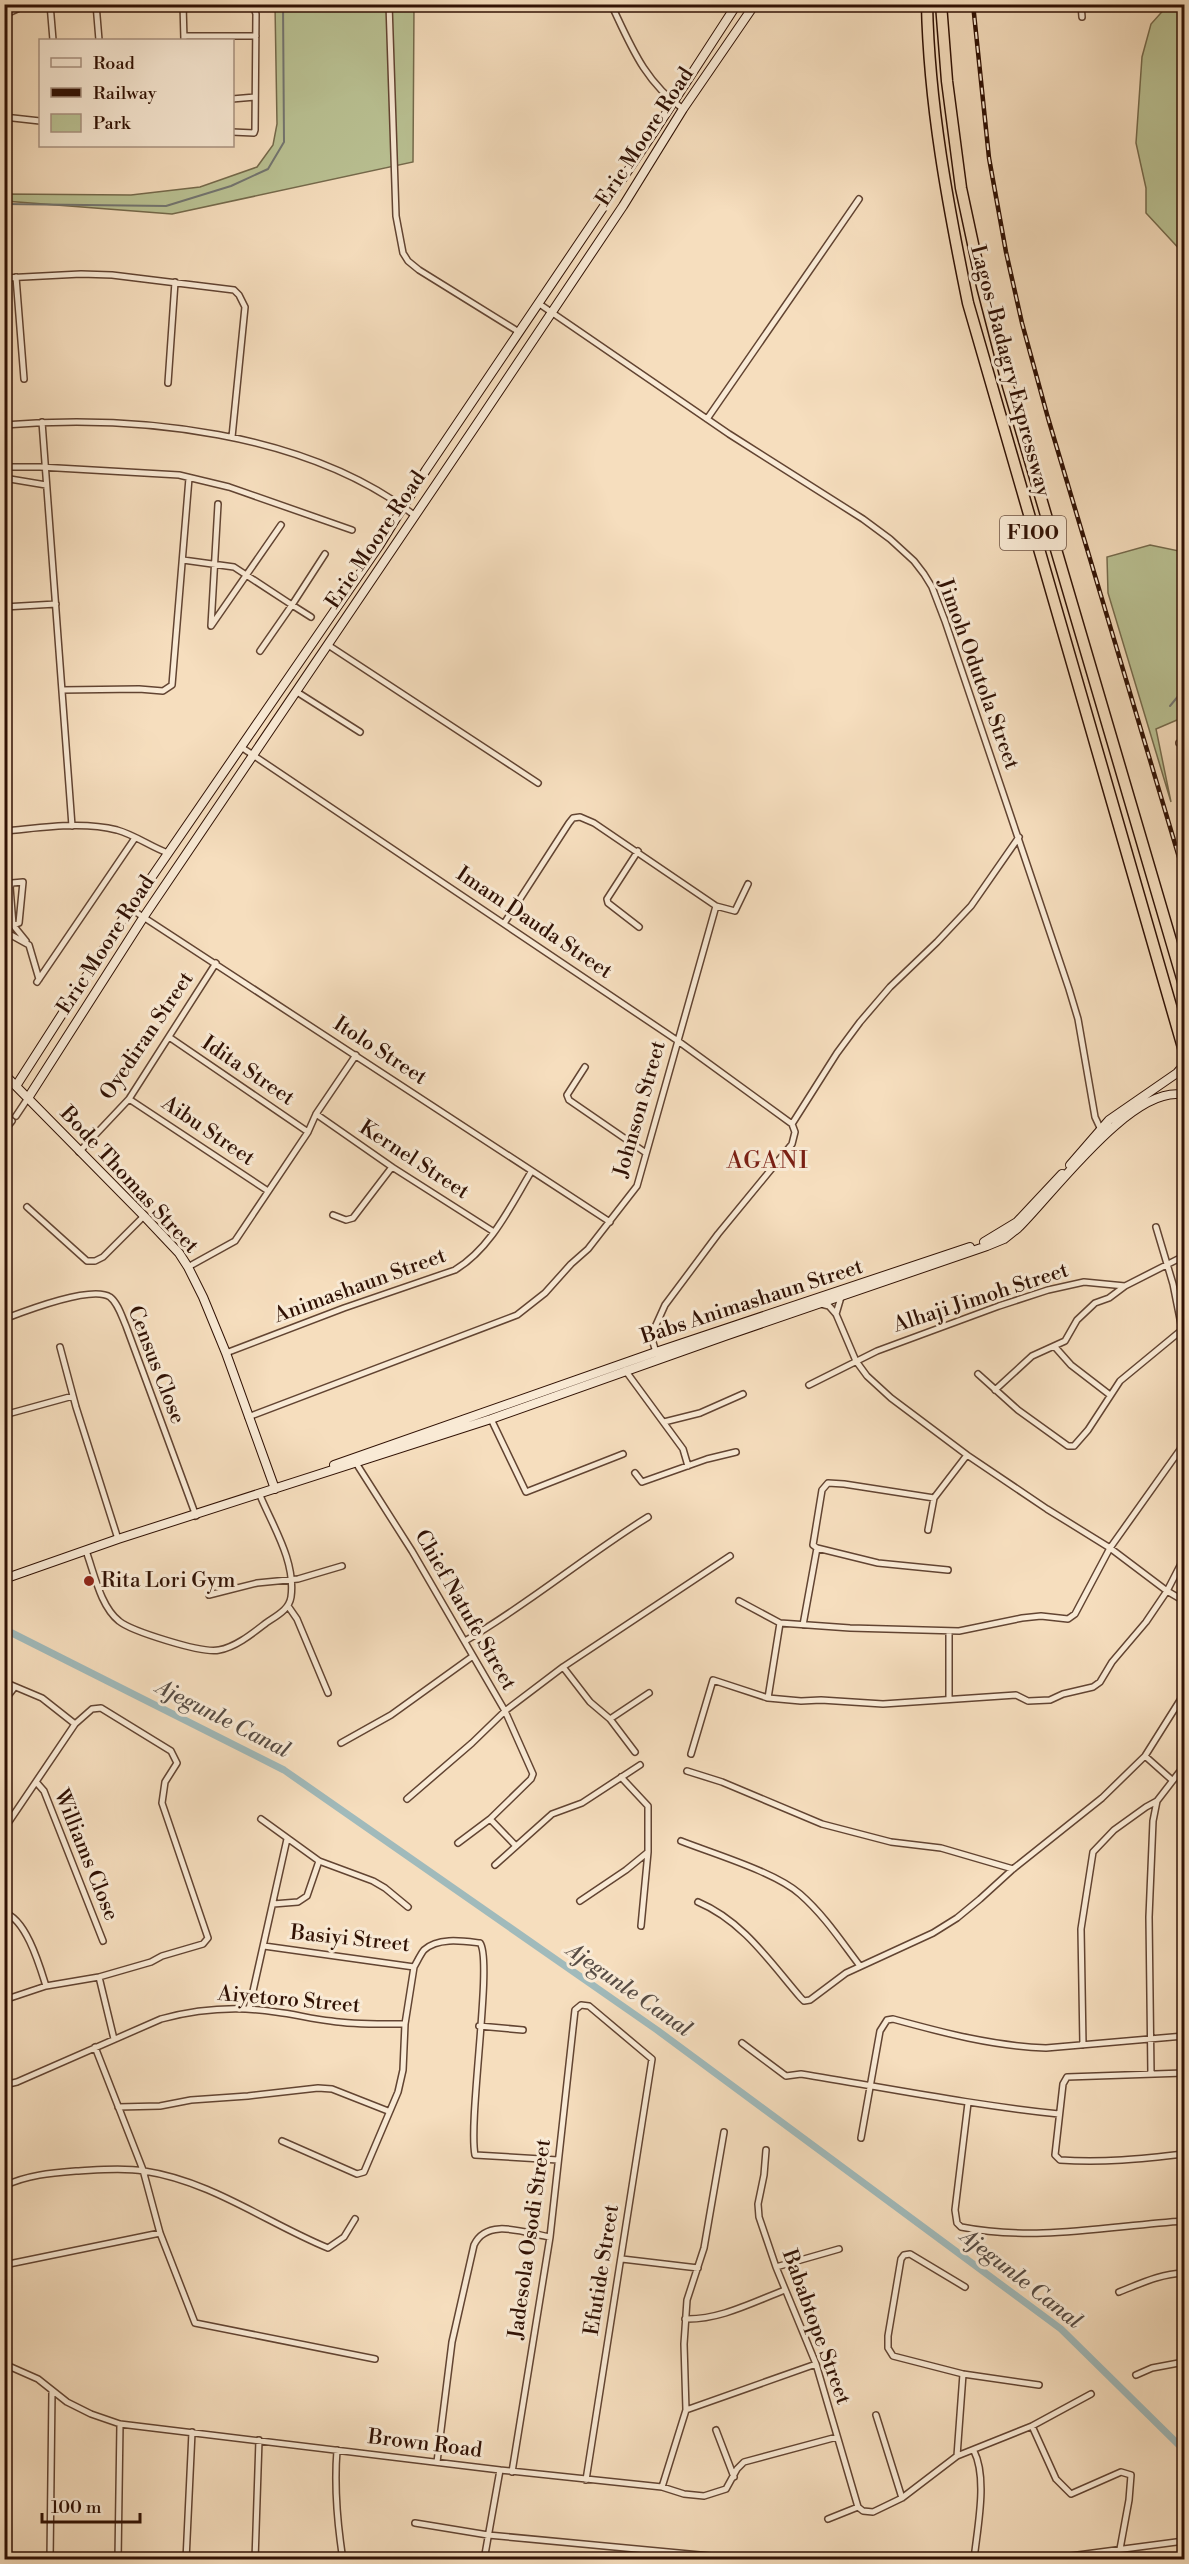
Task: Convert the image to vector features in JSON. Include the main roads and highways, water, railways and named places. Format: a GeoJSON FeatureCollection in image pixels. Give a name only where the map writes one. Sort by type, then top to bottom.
{"type":"FeatureCollection","features":[{"type":"Feature","properties":{"kind":"highway"},"geometry":{"type":"LineString","coordinates":[[922,4],[927,17]]}},
{"type":"Feature","properties":{"kind":"highway","name":"Lagos-Badagry Expressway"},"geometry":{"type":"LineString","coordinates":[[927,4],[947,201],[968,303],[1185,1052]]}},
{"type":"Feature","properties":{"kind":"highway","name":"Lagos-Badagry Expressway"},"geometry":{"type":"LineString","coordinates":[[941,4],[947,81],[961,188],[982,286],[1008,387],[1185,985]]}},
{"type":"Feature","properties":{"kind":"waterway"},"geometry":{"type":"LineString","coordinates":[[4,204],[166,206],[231,186],[268,169],[284,142],[283,4]]}},
{"type":"Feature","properties":{"kind":"waterway"},"geometry":{"type":"LineString","coordinates":[[1170,706],[1184,689]]}},
{"type":"Feature","properties":{"kind":"waterway","name":"Ajegunle Canal"},"geometry":{"type":"LineString","coordinates":[[4,1629],[284,1770],[657,2030],[1061,2329],[1184,2450]]}},
{"type":"Feature","properties":{"kind":"railway"},"geometry":{"type":"LineString","coordinates":[[973,4],[989,158],[1022,323],[1048,418],[1184,874]]}},
{"type":"Feature","properties":{"kind":"place","name":"Rita Lori Gym"},"geometry":{"type":"Point","coordinates":[89,1581]}},
{"type":"Feature","properties":{"kind":"district","name":"AGANI"},"geometry":{"type":"Point","coordinates":[768,1161]}}]}
